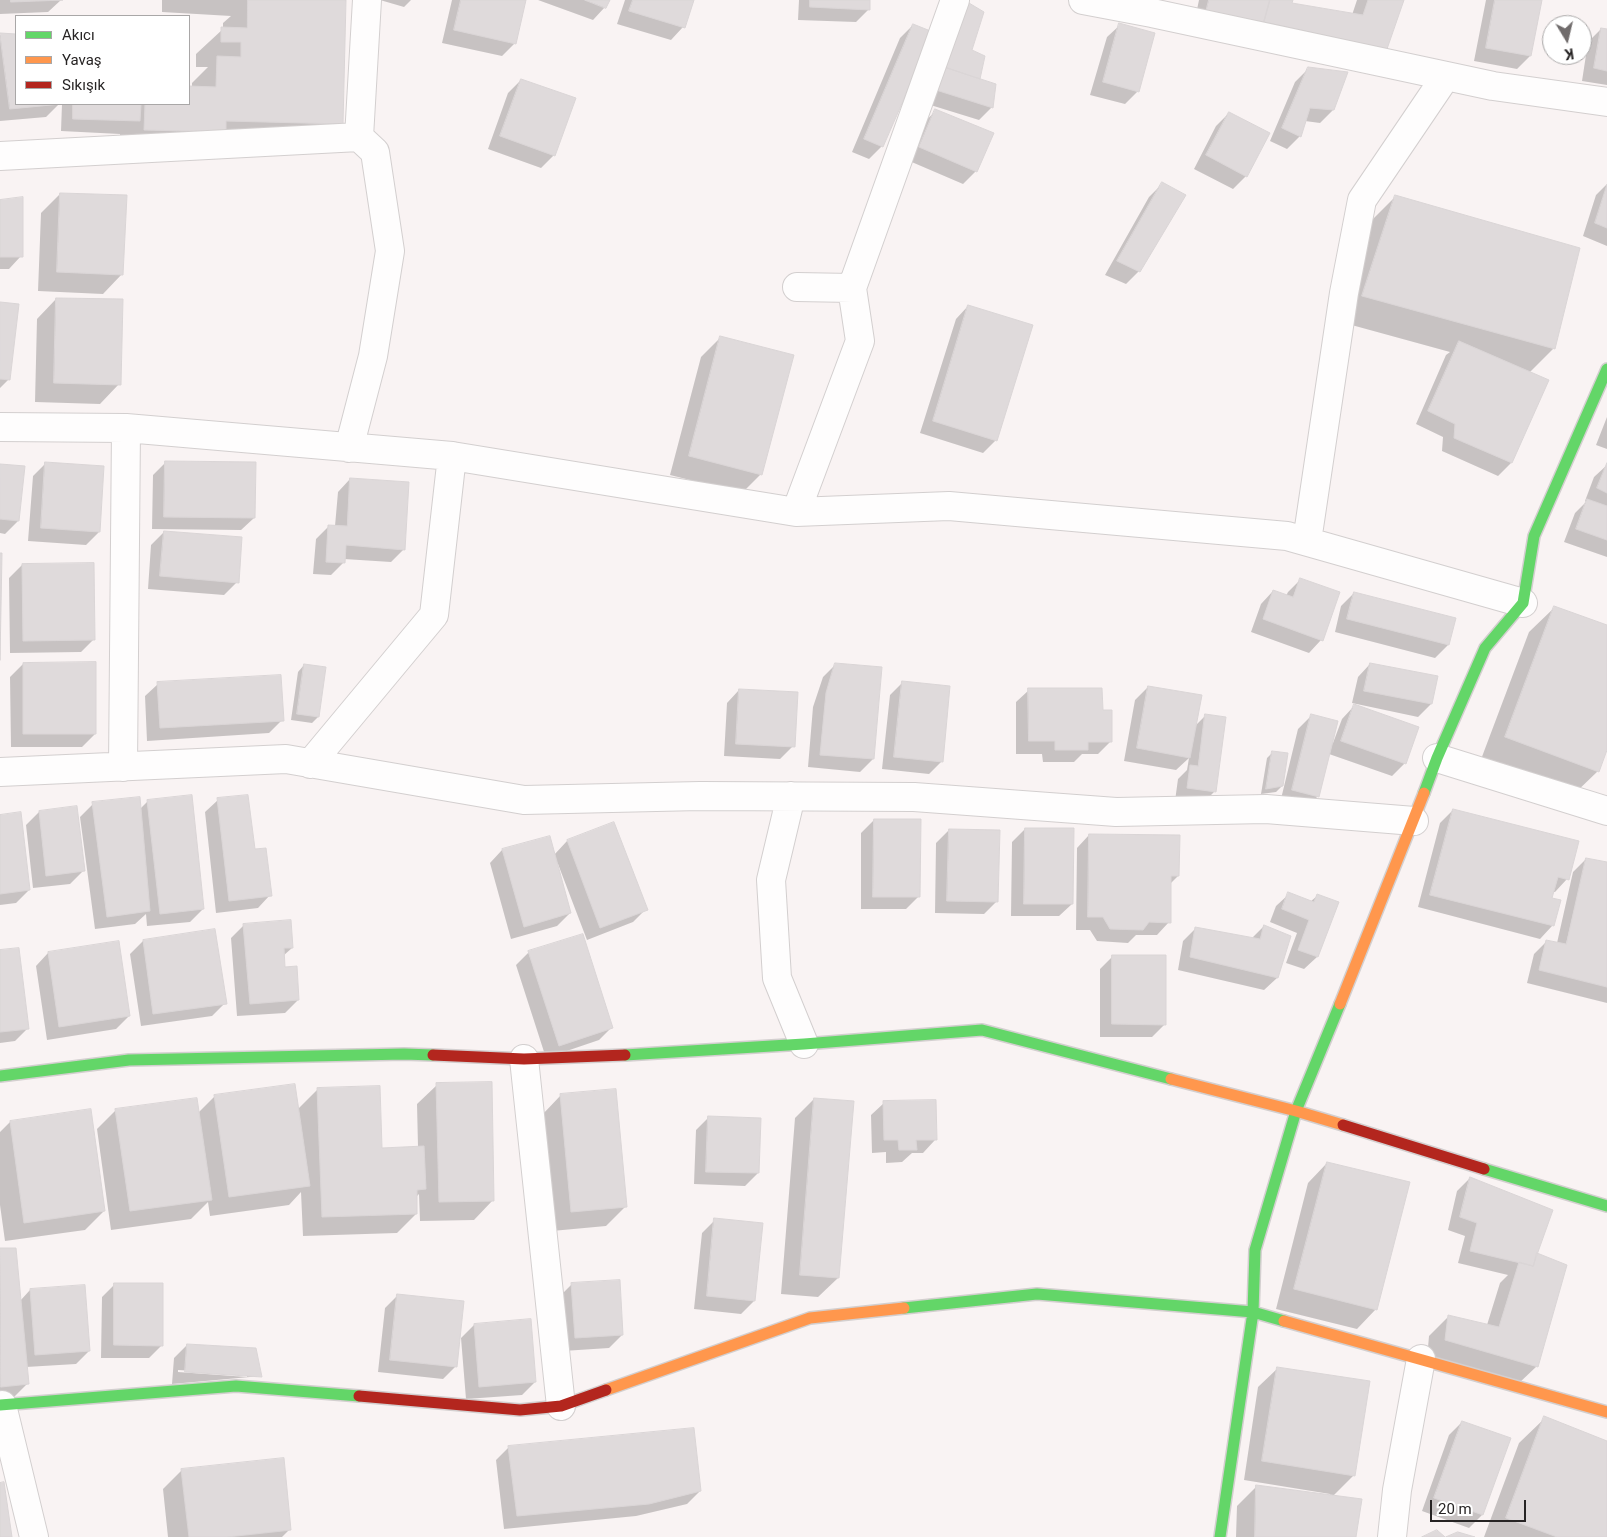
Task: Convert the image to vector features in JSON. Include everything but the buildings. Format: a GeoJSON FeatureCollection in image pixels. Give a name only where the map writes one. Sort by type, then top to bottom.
{"type":"FeatureCollection","features":[{"type":"Feature","properties":{"kind":"street"},"geometry":{"type":"LineString","coordinates":[[359,137],[367,0]]}},
{"type":"Feature","properties":{"kind":"street"},"geometry":{"type":"LineString","coordinates":[[796,512],[860,341],[852,288],[955,0]]}},
{"type":"Feature","properties":{"kind":"street"},"geometry":{"type":"LineString","coordinates":[[1083,0],[1131,4],[1493,86],[1607,102]]}},
{"type":"Feature","properties":{"kind":"street"},"geometry":{"type":"LineString","coordinates":[[1307,541],[1344,293],[1362,200],[1446,76]]}},
{"type":"Feature","properties":{"kind":"street"},"geometry":{"type":"LineString","coordinates":[[0,156],[359,137],[375,152],[390,251],[373,356],[349,448]]}},
{"type":"Feature","properties":{"kind":"street"},"geometry":{"type":"LineString","coordinates":[[797,287],[852,288]]}},
{"type":"Feature","properties":{"kind":"street"},"geometry":{"type":"LineString","coordinates":[[1220,1537],[1252,1312],[1255,1250],[1296,1111],[1414,821],[1437,758],[1485,648],[1523,604],[1534,536],[1607,369]]}},
{"type":"Feature","properties":{"kind":"street"},"geometry":{"type":"LineString","coordinates":[[0,427],[126,428],[452,456],[796,512],[949,506],[1287,536],[1523,604]]}},
{"type":"Feature","properties":{"kind":"street"},"geometry":{"type":"LineString","coordinates":[[123,767],[126,428]]}},
{"type":"Feature","properties":{"kind":"street"},"geometry":{"type":"LineString","coordinates":[[310,764],[434,615],[452,456]]}},
{"type":"Feature","properties":{"kind":"street"},"geometry":{"type":"LineString","coordinates":[[1437,758],[1607,811]]}},
{"type":"Feature","properties":{"kind":"street"},"geometry":{"type":"LineString","coordinates":[[0,772],[286,759],[524,800],[700,796],[914,797],[1116,812],[1266,809],[1414,821]]}},
{"type":"Feature","properties":{"kind":"street"},"geometry":{"type":"LineString","coordinates":[[791,796],[771,880],[777,978],[804,1044]]}},
{"type":"Feature","properties":{"kind":"street"},"geometry":{"type":"LineString","coordinates":[[0,1076],[129,1060],[404,1054],[524,1059],[804,1044],[982,1030],[1296,1111],[1607,1206]]}},
{"type":"Feature","properties":{"kind":"street"},"geometry":{"type":"LineString","coordinates":[[524,1059],[561,1406]]}},
{"type":"Feature","properties":{"kind":"street"},"geometry":{"type":"LineString","coordinates":[[34,1537],[1,1405],[236,1386],[520,1410],[561,1406],[810,1318],[1037,1294],[1252,1312],[1607,1412]]}},
{"type":"Feature","properties":{"kind":"street"},"geometry":{"type":"LineString","coordinates":[[1392,1537],[1397,1490],[1421,1359]]}},
{"type":"Feature","properties":{"kind":"traffic: fast"},"geometry":{"type":"LineString","coordinates":[[1424,793],[1437,758],[1485,648],[1523,603],[1534,536],[1607,369]]}},
{"type":"Feature","properties":{"kind":"traffic: fast"},"geometry":{"type":"LineString","coordinates":[[1220,1537],[1253,1312],[1255,1250],[1296,1111],[1340,1004]]}},
{"type":"Feature","properties":{"kind":"traffic: fast"},"geometry":{"type":"LineString","coordinates":[[625,1055],[804,1044],[982,1030],[1171,1079]]}},
{"type":"Feature","properties":{"kind":"traffic: fast"},"geometry":{"type":"LineString","coordinates":[[0,1076],[129,1060],[433,1055]]}},
{"type":"Feature","properties":{"kind":"traffic: fast"},"geometry":{"type":"LineString","coordinates":[[1484,1169],[1607,1206]]}},
{"type":"Feature","properties":{"kind":"traffic: fast"},"geometry":{"type":"LineString","coordinates":[[904,1308],[1037,1294],[1253,1312],[1284,1321]]}},
{"type":"Feature","properties":{"kind":"traffic: fast"},"geometry":{"type":"LineString","coordinates":[[0,1405],[236,1386],[359,1396]]}},
{"type":"Feature","properties":{"kind":"traffic: slow"},"geometry":{"type":"LineString","coordinates":[[1340,1004],[1424,793]]}},
{"type":"Feature","properties":{"kind":"traffic: slow"},"geometry":{"type":"LineString","coordinates":[[1171,1079],[1343,1125]]}},
{"type":"Feature","properties":{"kind":"traffic: slow"},"geometry":{"type":"LineString","coordinates":[[606,1390],[810,1318],[904,1308]]}},
{"type":"Feature","properties":{"kind":"traffic: slow"},"geometry":{"type":"LineString","coordinates":[[1284,1321],[1607,1412]]}},
{"type":"Feature","properties":{"kind":"traffic: jam"},"geometry":{"type":"LineString","coordinates":[[433,1055],[524,1059],[625,1055]]}},
{"type":"Feature","properties":{"kind":"traffic: jam"},"geometry":{"type":"LineString","coordinates":[[1343,1125],[1484,1169]]}},
{"type":"Feature","properties":{"kind":"traffic: jam"},"geometry":{"type":"LineString","coordinates":[[359,1396],[520,1410],[561,1406],[606,1390]]}}]}
